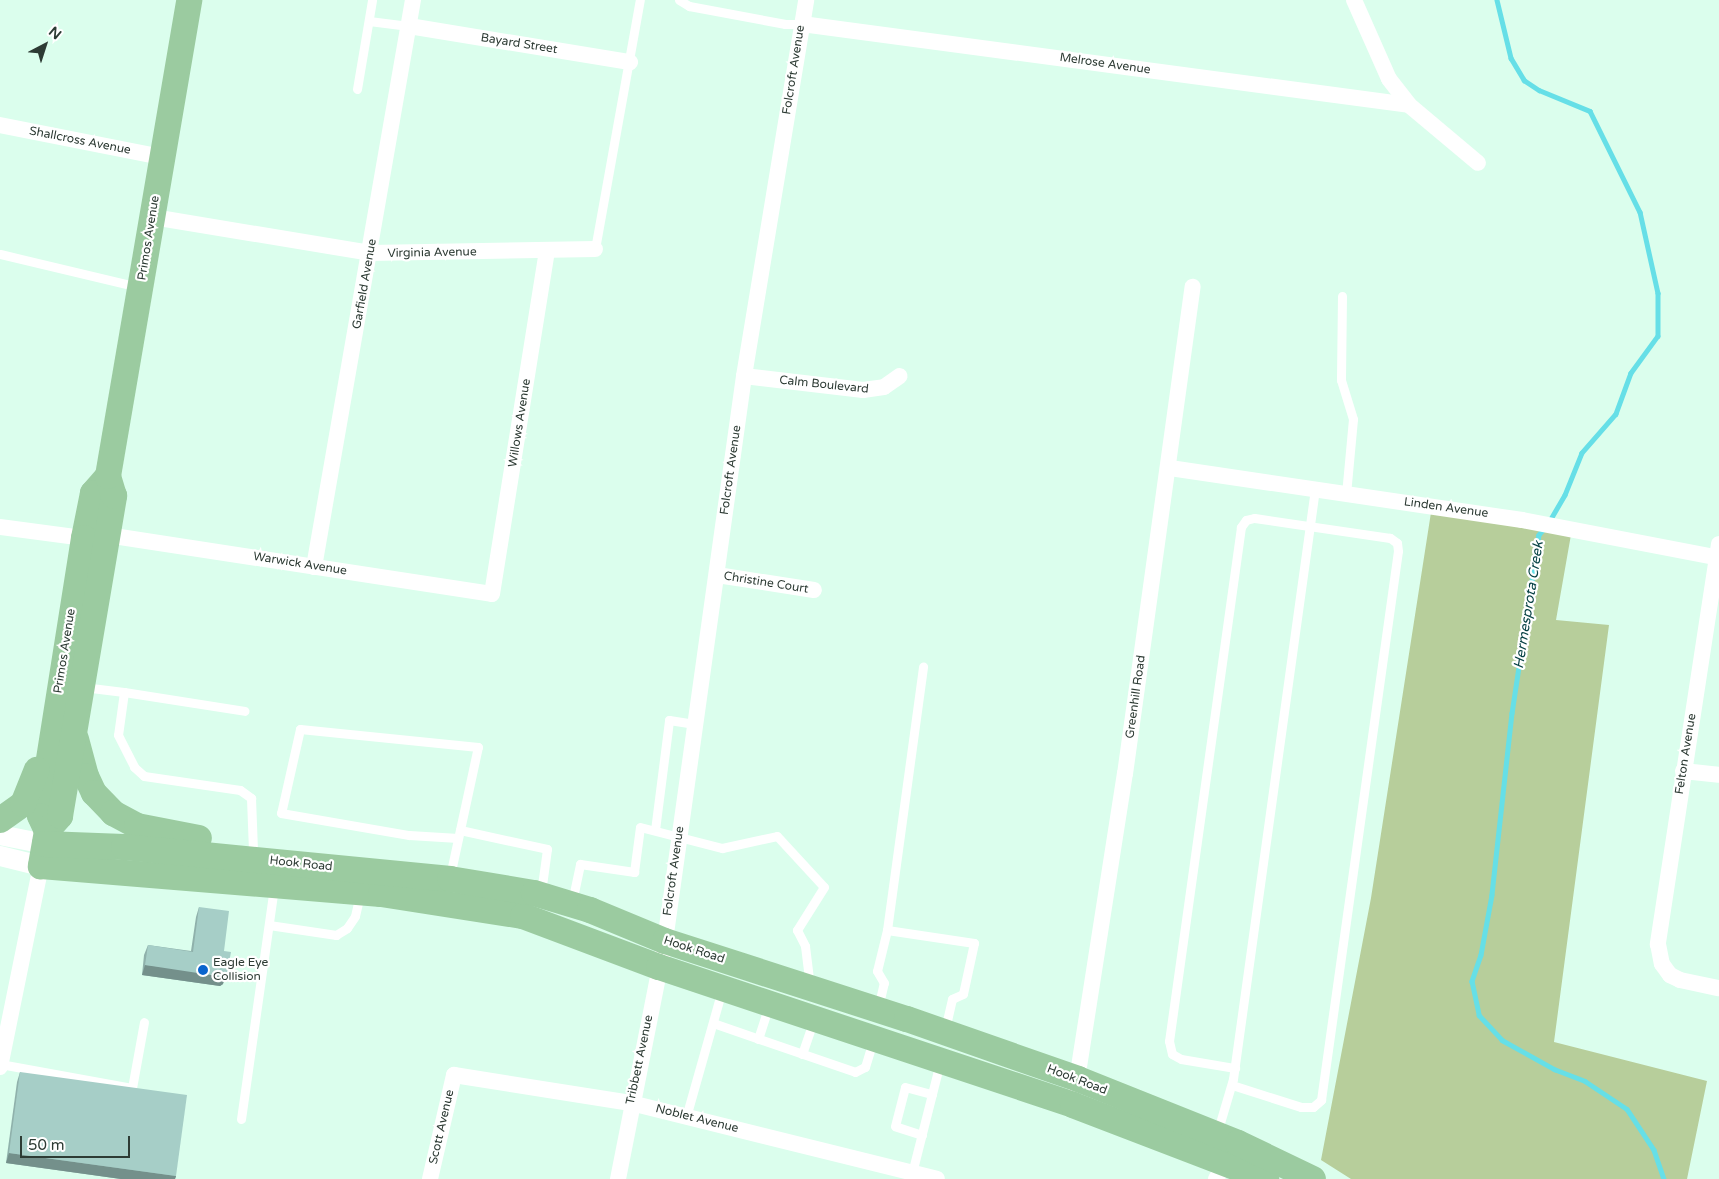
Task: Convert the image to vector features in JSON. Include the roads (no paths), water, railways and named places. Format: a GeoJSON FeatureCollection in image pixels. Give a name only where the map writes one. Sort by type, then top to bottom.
{"type":"FeatureCollection","features":[{"type":"Feature","properties":{"kind":"main road","name":"Primos Avenue"},"geometry":{"type":"LineString","coordinates":[[64,726],[81,687],[96,536],[93,493],[108,476],[153,217],[161,157],[190,0]]}},
{"type":"Feature","properties":{"kind":"main road","name":"Primos Avenue"},"geometry":{"type":"LineString","coordinates":[[44,847],[40,816],[64,726],[96,536]]}},
{"type":"Feature","properties":{"kind":"main road"},"geometry":{"type":"LineString","coordinates":[[0,820],[23,804],[64,726]]}},
{"type":"Feature","properties":{"kind":"main road"},"geometry":{"type":"LineString","coordinates":[[64,726],[94,793],[124,821],[150,830],[222,842],[253,850],[280,874]]}},
{"type":"Feature","properties":{"kind":"main road","name":"Hook Road"},"geometry":{"type":"LineString","coordinates":[[44,847],[124,847],[280,874],[361,892],[524,916],[659,967],[770,1002],[1073,1105],[1221,1170],[1266,1179]]}},
{"type":"Feature","properties":{"kind":"main road","name":"Hook Road"},"geometry":{"type":"LineString","coordinates":[[280,874],[450,879],[541,895],[571,904],[665,941],[878,1009],[1078,1079],[1217,1135],[1314,1179]]}},
{"type":"Feature","properties":{"kind":"street","name":"Garfield Avenue"},"geometry":{"type":"LineString","coordinates":[[314,567],[413,0]]}},
{"type":"Feature","properties":{"kind":"street","name":"Folcroft Avenue"},"geometry":{"type":"LineString","coordinates":[[665,941],[744,376],[806,0]]}},
{"type":"Feature","properties":{"kind":"street"},"geometry":{"type":"LineString","coordinates":[[1354,0],[1389,79],[1409,105],[1478,163]]}},
{"type":"Feature","properties":{"kind":"street","name":"Melrose Avenue"},"geometry":{"type":"LineString","coordinates":[[802,24],[1409,105]]}},
{"type":"Feature","properties":{"kind":"street","name":"Bayard Street"},"geometry":{"type":"LineString","coordinates":[[409,26],[630,62]]}},
{"type":"Feature","properties":{"kind":"street","name":"Shallcross Avenue"},"geometry":{"type":"LineString","coordinates":[[0,125],[161,157]]}},
{"type":"Feature","properties":{"kind":"street","name":"Virginia Avenue"},"geometry":{"type":"LineString","coordinates":[[153,217],[370,253],[547,252],[595,249]]}},
{"type":"Feature","properties":{"kind":"street","name":"Willows Avenue"},"geometry":{"type":"LineString","coordinates":[[492,594],[547,252]]}},
{"type":"Feature","properties":{"kind":"street","name":"Greenhill Road"},"geometry":{"type":"LineString","coordinates":[[1073,1105],[1170,468],[1193,287]]}},
{"type":"Feature","properties":{"kind":"street","name":"Calm Boulevard"},"geometry":{"type":"LineString","coordinates":[[744,376],[863,390],[884,387],[900,376]]}},
{"type":"Feature","properties":{"kind":"street","name":"Linden Avenue"},"geometry":{"type":"LineString","coordinates":[[1170,468],[1522,520],[1718,553]]}},
{"type":"Feature","properties":{"kind":"street","name":"Warwick Avenue"},"geometry":{"type":"LineString","coordinates":[[0,527],[96,536],[492,594]]}},
{"type":"Feature","properties":{"kind":"street","name":"Felton Avenue"},"geometry":{"type":"LineString","coordinates":[[1718,553],[1659,930],[1662,964],[1680,980],[1719,988]]}},
{"type":"Feature","properties":{"kind":"street","name":"Christine Court"},"geometry":{"type":"LineString","coordinates":[[717,575],[814,590]]}},
{"type":"Feature","properties":{"kind":"street"},"geometry":{"type":"LineString","coordinates":[[1683,771],[1719,775]]}},
{"type":"Feature","properties":{"kind":"street"},"geometry":{"type":"LineString","coordinates":[[0,835],[44,847]]}},
{"type":"Feature","properties":{"kind":"street"},"geometry":{"type":"LineString","coordinates":[[0,856],[44,847]]}},
{"type":"Feature","properties":{"kind":"street","name":"Primos Avenue"},"geometry":{"type":"LineString","coordinates":[[0,1066],[44,847]]}},
{"type":"Feature","properties":{"kind":"street","name":"Tribbett Avenue"},"geometry":{"type":"LineString","coordinates":[[618,1179],[631,1103],[665,941]]}},
{"type":"Feature","properties":{"kind":"street","name":"Noblet Avenue"},"geometry":{"type":"LineString","coordinates":[[454,1075],[631,1103],[936,1179]]}},
{"type":"Feature","properties":{"kind":"street","name":"Scott Avenue"},"geometry":{"type":"LineString","coordinates":[[430,1179],[454,1075]]}},
{"type":"Feature","properties":{"kind":"lane"},"geometry":{"type":"LineString","coordinates":[[358,89],[372,0]]}},
{"type":"Feature","properties":{"kind":"lane"},"geometry":{"type":"LineString","coordinates":[[595,249],[640,0]]}},
{"type":"Feature","properties":{"kind":"lane"},"geometry":{"type":"LineString","coordinates":[[679,0],[689,6],[785,24],[802,24]]}},
{"type":"Feature","properties":{"kind":"lane"},"geometry":{"type":"LineString","coordinates":[[369,21],[409,26]]}},
{"type":"Feature","properties":{"kind":"lane"},"geometry":{"type":"LineString","coordinates":[[0,254],[140,287]]}},
{"type":"Feature","properties":{"kind":"lane"},"geometry":{"type":"LineString","coordinates":[[1342,296],[1341,380],[1353,419],[1346,494]]}},
{"type":"Feature","properties":{"kind":"lane"},"geometry":{"type":"LineString","coordinates":[[1217,1135],[1235,1068],[1312,524],[1315,489]]}},
{"type":"Feature","properties":{"kind":"lane"},"geometry":{"type":"LineString","coordinates":[[1232,1084],[1301,1107],[1313,1107],[1322,1094],[1398,551],[1397,543],[1390,538],[1312,524],[1254,518],[1246,520],[1241,527],[1169,1041],[1172,1054],[1181,1059],[1235,1068]]}},
{"type":"Feature","properties":{"kind":"lane"},"geometry":{"type":"LineString","coordinates":[[878,1009],[884,983],[876,972],[887,930],[923,666]]}},
{"type":"Feature","properties":{"kind":"lane"},"geometry":{"type":"LineString","coordinates":[[81,687],[245,711]]}},
{"type":"Feature","properties":{"kind":"lane"},"geometry":{"type":"LineString","coordinates":[[124,692],[118,735],[134,767],[144,776],[240,790],[251,798],[253,850]]}},
{"type":"Feature","properties":{"kind":"lane"},"geometry":{"type":"LineString","coordinates":[[655,830],[669,720],[695,724]]}},
{"type":"Feature","properties":{"kind":"lane"},"geometry":{"type":"LineString","coordinates":[[450,879],[459,834],[478,747],[300,729],[281,813],[409,835],[459,834],[547,849],[541,895]]}},
{"type":"Feature","properties":{"kind":"lane"},"geometry":{"type":"LineString","coordinates":[[571,904],[580,864],[634,872],[640,827],[679,834],[722,848],[777,836],[824,887],[797,930],[805,946],[810,988]]}},
{"type":"Feature","properties":{"kind":"lane"},"geometry":{"type":"LineString","coordinates":[[241,1119],[269,925],[280,874]]}},
{"type":"Feature","properties":{"kind":"lane"},"geometry":{"type":"LineString","coordinates":[[269,925],[336,935],[347,928],[355,916],[361,892]]}},
{"type":"Feature","properties":{"kind":"lane"},"geometry":{"type":"LineString","coordinates":[[887,930],[974,943],[962,994],[952,999],[944,1032]]}},
{"type":"Feature","properties":{"kind":"lane"},"geometry":{"type":"LineString","coordinates":[[686,1117],[723,987]]}},
{"type":"Feature","properties":{"kind":"lane"},"geometry":{"type":"LineString","coordinates":[[758,1039],[770,1002]]}},
{"type":"Feature","properties":{"kind":"lane"},"geometry":{"type":"LineString","coordinates":[[802,1054],[815,1017]]}},
{"type":"Feature","properties":{"kind":"lane"},"geometry":{"type":"LineString","coordinates":[[0,1066],[132,1088],[144,1022]]}},
{"type":"Feature","properties":{"kind":"lane"},"geometry":{"type":"LineString","coordinates":[[713,1023],[855,1072],[865,1067],[874,1037]]}},
{"type":"Feature","properties":{"kind":"lane"},"geometry":{"type":"LineString","coordinates":[[912,1173],[941,1060]]}},
{"type":"Feature","properties":{"kind":"lane"},"geometry":{"type":"LineString","coordinates":[[922,1135],[895,1126],[905,1088],[932,1094]]}},
{"type":"Feature","properties":{"kind":"waterway","name":"Hermesprota Creek"},"geometry":{"type":"LineString","coordinates":[[1497,0],[1511,58],[1524,80],[1539,90],[1590,111],[1640,212],[1658,293],[1658,336],[1631,373],[1616,414],[1582,453],[1565,495],[1550,521]]}},
{"type":"Feature","properties":{"kind":"waterway","name":"Hermesprota Creek"},"geometry":{"type":"LineString","coordinates":[[1544,529],[1539,535],[1512,713],[1492,895],[1481,955],[1472,981],[1479,1015],[1502,1040],[1554,1069],[1585,1081],[1627,1109],[1654,1150],[1664,1179]]}},
{"type":"Feature","properties":{"kind":"place","name":"Eagle Eye Collision"},"geometry":{"type":"Point","coordinates":[203,970]}}]}
